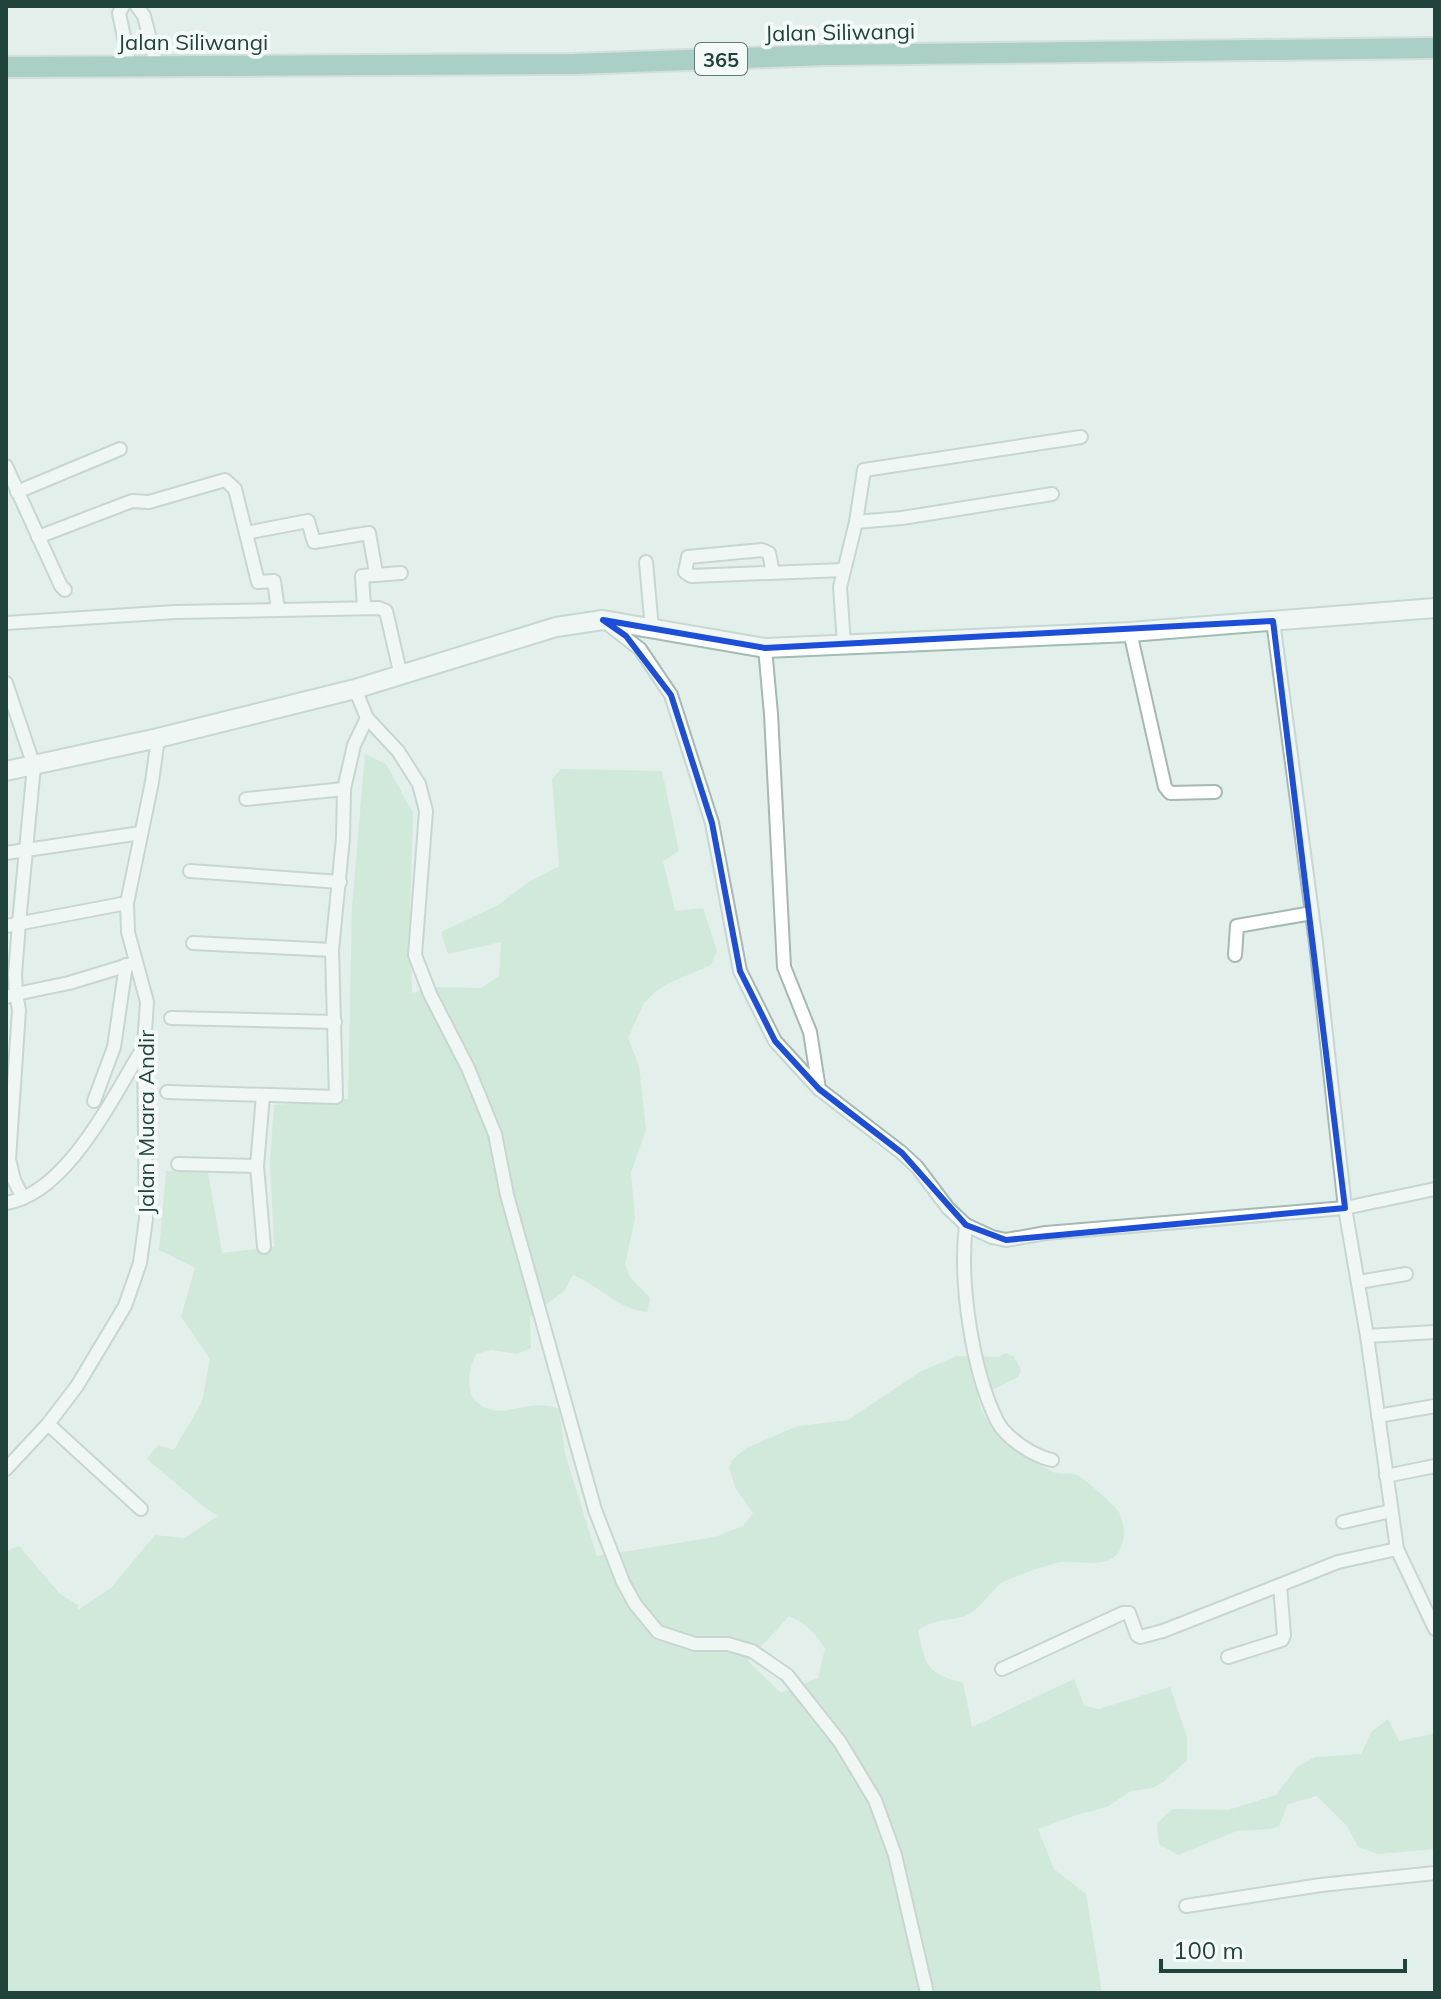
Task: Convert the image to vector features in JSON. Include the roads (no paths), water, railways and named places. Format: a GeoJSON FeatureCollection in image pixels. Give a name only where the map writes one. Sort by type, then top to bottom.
{"type":"FeatureCollection","features":[{"type":"Feature","properties":{"kind":"main road","name":"Jalan Siliwangi"},"geometry":{"type":"LineString","coordinates":[[6,67],[575,64],[826,55],[1435,48]]}},
{"type":"Feature","properties":{"kind":"main road"},"geometry":{"type":"LineString","coordinates":[[6,771],[158,738],[355,689],[556,627],[603,620],[765,648],[1130,632],[1435,608]]}},
{"type":"Feature","properties":{"kind":"street"},"geometry":{"type":"LineString","coordinates":[[123,6],[119,13],[130,66]]}},
{"type":"Feature","properties":{"kind":"street"},"geometry":{"type":"LineString","coordinates":[[137,6],[144,16],[157,67]]}},
{"type":"Feature","properties":{"kind":"street"},"geometry":{"type":"LineString","coordinates":[[844,644],[840,587],[856,522],[864,470],[1081,437]]}},
{"type":"Feature","properties":{"kind":"street"},"geometry":{"type":"LineString","coordinates":[[17,492],[120,449]]}},
{"type":"Feature","properties":{"kind":"street"},"geometry":{"type":"LineString","coordinates":[[6,466],[65,590]]}},
{"type":"Feature","properties":{"kind":"street"},"geometry":{"type":"LineString","coordinates":[[38,537],[132,501],[149,502],[225,480],[235,489],[258,582],[274,581],[278,610]]}},
{"type":"Feature","properties":{"kind":"street"},"geometry":{"type":"LineString","coordinates":[[856,522],[902,518],[1052,494]]}},
{"type":"Feature","properties":{"kind":"street"},"geometry":{"type":"LineString","coordinates":[[246,533],[308,521],[314,542],[369,533],[376,573]]}},
{"type":"Feature","properties":{"kind":"street"},"geometry":{"type":"LineString","coordinates":[[773,573],[769,553],[762,550],[688,557],[685,572],[691,576],[773,573],[843,570]]}},
{"type":"Feature","properties":{"kind":"street"},"geometry":{"type":"LineString","coordinates":[[646,562],[652,629]]}},
{"type":"Feature","properties":{"kind":"street"},"geometry":{"type":"LineString","coordinates":[[364,607],[362,576],[401,573]]}},
{"type":"Feature","properties":{"kind":"street"},"geometry":{"type":"LineString","coordinates":[[6,623],[175,612],[364,607],[386,611],[401,676]]}},
{"type":"Feature","properties":{"kind":"street"},"geometry":{"type":"LineString","coordinates":[[603,620],[640,649],[671,695],[712,823],[740,971],[775,1041],[819,1089],[917,1167],[948,1208],[966,1225],[1006,1240],[1435,1189]]}},
{"type":"Feature","properties":{"kind":"street"},"geometry":{"type":"LineString","coordinates":[[1273,621],[1312,913],[1345,1202],[1397,1549],[1435,1629]]}},
{"type":"Feature","properties":{"kind":"street"},"geometry":{"type":"LineString","coordinates":[[1130,632],[1165,787],[1170,793],[1215,792]]}},
{"type":"Feature","properties":{"kind":"street"},"geometry":{"type":"LineString","coordinates":[[765,648],[784,967],[810,1032],[819,1089]]}},
{"type":"Feature","properties":{"kind":"street"},"geometry":{"type":"LineString","coordinates":[[6,683],[34,766],[27,849],[12,925],[15,975],[11,996],[19,1010],[9,1159],[23,1198]]}},
{"type":"Feature","properties":{"kind":"street"},"geometry":{"type":"LineString","coordinates":[[355,689],[367,718],[398,751],[419,784],[426,811],[415,955],[422,977],[468,1068],[495,1134],[507,1195],[595,1510],[623,1582],[635,1604],[658,1632],[695,1644],[728,1644],[752,1651],[787,1675],[840,1742],[875,1800],[895,1855],[927,1993]]}},
{"type":"Feature","properties":{"kind":"street"},"geometry":{"type":"LineString","coordinates":[[167,1092],[336,1097],[332,950],[340,882],[344,789],[354,745],[367,718]]}},
{"type":"Feature","properties":{"kind":"street","name":"Jalan Muara Andir"},"geometry":{"type":"LineString","coordinates":[[6,1469],[48,1424],[77,1386],[125,1306],[140,1263],[146,1219],[144,1046],[147,1002],[130,964],[127,903],[158,738]]}},
{"type":"Feature","properties":{"kind":"street"},"geometry":{"type":"LineString","coordinates":[[246,799],[344,789]]}},
{"type":"Feature","properties":{"kind":"street"},"geometry":{"type":"LineString","coordinates":[[6,853],[141,833]]}},
{"type":"Feature","properties":{"kind":"street"},"geometry":{"type":"LineString","coordinates":[[190,871],[340,882]]}},
{"type":"Feature","properties":{"kind":"street"},"geometry":{"type":"LineString","coordinates":[[12,925],[127,903]]}},
{"type":"Feature","properties":{"kind":"street"},"geometry":{"type":"LineString","coordinates":[[1235,955],[1237,926],[1312,913]]}},
{"type":"Feature","properties":{"kind":"street"},"geometry":{"type":"LineString","coordinates":[[193,943],[332,950]]}},
{"type":"Feature","properties":{"kind":"street"},"geometry":{"type":"LineString","coordinates":[[11,996],[69,983],[130,964],[114,1047],[94,1101]]}},
{"type":"Feature","properties":{"kind":"street"},"geometry":{"type":"LineString","coordinates":[[171,1018],[335,1022]]}},
{"type":"Feature","properties":{"kind":"street"},"geometry":{"type":"LineString","coordinates":[[6,1203],[23,1198],[71,1162],[89,1138],[144,1046]]}},
{"type":"Feature","properties":{"kind":"street"},"geometry":{"type":"LineString","coordinates":[[263,1095],[257,1166],[264,1247]]}},
{"type":"Feature","properties":{"kind":"street"},"geometry":{"type":"LineString","coordinates":[[178,1164],[257,1166]]}},
{"type":"Feature","properties":{"kind":"street"},"geometry":{"type":"LineString","coordinates":[[966,1225],[963,1260],[966,1295],[984,1386],[998,1423],[1009,1436],[1043,1458],[1052,1460]]}},
{"type":"Feature","properties":{"kind":"street"},"geometry":{"type":"LineString","coordinates":[[1358,1282],[1406,1274]]}},
{"type":"Feature","properties":{"kind":"street"},"geometry":{"type":"LineString","coordinates":[[1367,1336],[1435,1332]]}},
{"type":"Feature","properties":{"kind":"street"},"geometry":{"type":"LineString","coordinates":[[1378,1416],[1435,1406]]}},
{"type":"Feature","properties":{"kind":"street"},"geometry":{"type":"LineString","coordinates":[[48,1424],[141,1509]]}},
{"type":"Feature","properties":{"kind":"street"},"geometry":{"type":"LineString","coordinates":[[1386,1476],[1435,1466]]}},
{"type":"Feature","properties":{"kind":"street"},"geometry":{"type":"LineString","coordinates":[[1343,1522],[1391,1511]]}},
{"type":"Feature","properties":{"kind":"street"},"geometry":{"type":"LineString","coordinates":[[1002,1669],[1123,1613],[1129,1613],[1140,1637],[1338,1562],[1397,1549]]}},
{"type":"Feature","properties":{"kind":"street"},"geometry":{"type":"LineString","coordinates":[[1228,1657],[1282,1640],[1280,1585]]}},
{"type":"Feature","properties":{"kind":"street"},"geometry":{"type":"LineString","coordinates":[[1186,1906],[1321,1885],[1435,1873]]}}]}
